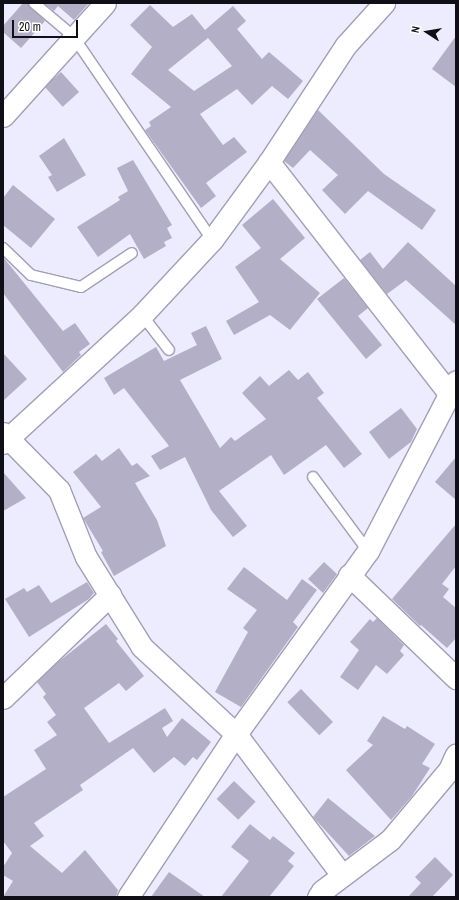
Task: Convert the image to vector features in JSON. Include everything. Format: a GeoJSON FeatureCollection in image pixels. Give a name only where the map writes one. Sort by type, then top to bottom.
{"type":"FeatureCollection","features":[{"type":"Feature","properties":{"kind":"street"},"geometry":{"type":"LineString","coordinates":[[3,116],[73,36],[105,3]]}},
{"type":"Feature","properties":{"kind":"street"},"geometry":{"type":"LineString","coordinates":[[342,875],[236,734],[142,647],[86,557],[59,490],[5,438],[142,315],[212,240],[269,162],[346,45],[382,4]]}},
{"type":"Feature","properties":{"kind":"street"},"geometry":{"type":"LineString","coordinates":[[128,897],[236,734],[349,575],[368,551],[454,391],[269,162]]}},
{"type":"Feature","properties":{"kind":"street"},"geometry":{"type":"LineString","coordinates":[[349,575],[456,678]]}},
{"type":"Feature","properties":{"kind":"street"},"geometry":{"type":"LineString","coordinates":[[3,698],[110,595]]}},
{"type":"Feature","properties":{"kind":"street"},"geometry":{"type":"LineString","coordinates":[[318,897],[322,891],[342,875],[390,840],[449,770],[456,754]]}},
{"type":"Feature","properties":{"kind":"lane"},"geometry":{"type":"LineString","coordinates":[[34,3],[73,36],[212,240]]}},
{"type":"Feature","properties":{"kind":"lane"},"geometry":{"type":"LineString","coordinates":[[3,248],[31,275],[81,287],[132,253]]}},
{"type":"Feature","properties":{"kind":"lane"},"geometry":{"type":"LineString","coordinates":[[142,315],[169,350]]}},
{"type":"Feature","properties":{"kind":"lane"},"geometry":{"type":"LineString","coordinates":[[313,477],[368,551]]}},
{"type":"Feature","properties":{"kind":"building"},"geometry":{"type":"Polygon","coordinates":[[[23,3],[28,3],[45,21],[21,48],[3,32],[3,26],[23,3]]]}},
{"type":"Feature","properties":{"kind":"building"},"geometry":{"type":"Polygon","coordinates":[[[44,3],[89,3],[74,20],[58,6],[54,11],[44,3]]]}},
{"type":"Feature","properties":{"kind":"building"},"geometry":{"type":"Polygon","coordinates":[[[150,5],[173,27],[192,14],[205,30],[233,6],[246,21],[237,29],[262,59],[269,52],[303,81],[288,99],[272,86],[252,105],[237,89],[200,114],[223,145],[234,137],[247,152],[206,183],[216,196],[201,208],[145,130],[151,126],[149,122],[171,107],[131,74],[152,47],[130,25],[150,5]],[[208,38],[168,70],[194,91],[232,66],[208,38]]]}},
{"type":"Feature","properties":{"kind":"building"},"geometry":{"type":"Polygon","coordinates":[[[456,36],[456,87],[432,69],[456,36]]]}},
{"type":"Feature","properties":{"kind":"building"},"geometry":{"type":"Polygon","coordinates":[[[61,72],[79,92],[63,107],[45,87],[61,72]]]}},
{"type":"Feature","properties":{"kind":"building"},"geometry":{"type":"Polygon","coordinates":[[[318,110],[384,174],[436,210],[422,230],[368,191],[345,214],[322,190],[338,175],[310,150],[293,168],[284,161],[318,110]]]}},
{"type":"Feature","properties":{"kind":"building"},"geometry":{"type":"Polygon","coordinates":[[[64,138],[86,175],[57,192],[48,177],[52,175],[39,156],[64,138]]]}},
{"type":"Feature","properties":{"kind":"building"},"geometry":{"type":"Polygon","coordinates":[[[133,160],[172,225],[167,228],[172,238],[164,242],[166,246],[144,259],[130,234],[98,257],[77,227],[120,200],[118,197],[128,191],[117,168],[133,160]]]}},
{"type":"Feature","properties":{"kind":"building"},"geometry":{"type":"Polygon","coordinates":[[[13,185],[55,219],[31,248],[3,225],[3,198],[13,185]]]}},
{"type":"Feature","properties":{"kind":"building"},"geometry":{"type":"Polygon","coordinates":[[[273,199],[305,238],[280,259],[320,293],[290,330],[270,315],[234,335],[226,321],[259,302],[235,267],[261,248],[242,225],[273,199]]]}},
{"type":"Feature","properties":{"kind":"building"},"geometry":{"type":"Polygon","coordinates":[[[408,242],[456,286],[456,325],[406,280],[387,294],[360,260],[370,252],[383,269],[408,242]]]}},
{"type":"Feature","properties":{"kind":"building"},"geometry":{"type":"Polygon","coordinates":[[[3,257],[63,331],[75,323],[90,344],[79,352],[81,355],[63,372],[3,293],[3,257]]]}},
{"type":"Feature","properties":{"kind":"building"},"geometry":{"type":"Polygon","coordinates":[[[344,278],[368,308],[358,316],[382,345],[366,359],[317,299],[344,278]]]}},
{"type":"Feature","properties":{"kind":"building"},"geometry":{"type":"Polygon","coordinates":[[[206,326],[222,359],[180,380],[220,448],[231,437],[235,441],[266,419],[242,393],[260,376],[269,386],[289,370],[298,380],[308,372],[324,393],[317,398],[362,454],[344,468],[326,445],[284,475],[271,455],[219,491],[247,526],[233,537],[211,510],[185,457],[160,470],[151,456],[169,446],[124,388],[114,395],[104,378],[156,347],[164,361],[197,345],[191,333],[206,326]]]}},
{"type":"Feature","properties":{"kind":"building"},"geometry":{"type":"Polygon","coordinates":[[[3,353],[27,379],[3,401],[3,353]]]}},
{"type":"Feature","properties":{"kind":"building"},"geometry":{"type":"Polygon","coordinates":[[[401,408],[417,429],[411,442],[389,459],[369,432],[401,408]]]}},
{"type":"Feature","properties":{"kind":"building"},"geometry":{"type":"Polygon","coordinates":[[[119,448],[132,466],[137,463],[150,476],[135,483],[157,520],[166,546],[114,576],[101,552],[103,551],[83,518],[101,507],[73,472],[96,454],[102,461],[119,448]]]}},
{"type":"Feature","properties":{"kind":"building"},"geometry":{"type":"Polygon","coordinates":[[[456,457],[456,500],[435,482],[456,457]]]}},
{"type":"Feature","properties":{"kind":"building"},"geometry":{"type":"Polygon","coordinates":[[[3,472],[26,498],[3,511],[3,472]]]}},
{"type":"Feature","properties":{"kind":"building"},"geometry":{"type":"Polygon","coordinates":[[[456,524],[456,566],[442,584],[449,589],[443,597],[456,608],[456,638],[447,648],[421,625],[420,626],[392,599],[456,524]]]}},
{"type":"Feature","properties":{"kind":"building"},"geometry":{"type":"Polygon","coordinates":[[[324,562],[337,574],[323,593],[308,579],[324,562]]]}},
{"type":"Feature","properties":{"kind":"building"},"geometry":{"type":"Polygon","coordinates":[[[244,567],[287,600],[302,579],[317,590],[293,622],[298,627],[241,707],[215,692],[248,632],[243,628],[257,610],[227,589],[244,567]]]}},
{"type":"Feature","properties":{"kind":"building"},"geometry":{"type":"Polygon","coordinates":[[[87,582],[94,593],[89,599],[29,637],[5,599],[24,588],[27,592],[39,585],[51,603],[87,582]]]}},
{"type":"Feature","properties":{"kind":"building"},"geometry":{"type":"Polygon","coordinates":[[[377,618],[404,645],[400,651],[404,655],[387,674],[376,665],[358,690],[340,677],[359,650],[350,642],[370,619],[373,622],[377,618]]]}},
{"type":"Feature","properties":{"kind":"building"},"geometry":{"type":"Polygon","coordinates":[[[106,624],[118,639],[116,641],[144,676],[126,691],[119,683],[84,708],[109,743],[165,708],[173,721],[162,728],[167,737],[182,718],[211,742],[197,760],[193,757],[185,766],[174,757],[154,773],[133,748],[80,785],[83,790],[34,823],[44,836],[30,846],[62,873],[85,850],[118,890],[116,897],[3,897],[13,881],[3,875],[3,867],[12,853],[3,841],[3,797],[46,769],[34,750],[57,735],[47,722],[56,715],[43,697],[46,694],[37,682],[57,663],[106,624]]]}},
{"type":"Feature","properties":{"kind":"building"},"geometry":{"type":"Polygon","coordinates":[[[301,689],[333,722],[319,735],[287,702],[301,689]]]}},
{"type":"Feature","properties":{"kind":"building"},"geometry":{"type":"Polygon","coordinates":[[[383,716],[405,729],[407,726],[435,744],[422,764],[430,768],[412,796],[391,820],[346,770],[373,745],[367,741],[383,716]]]}},
{"type":"Feature","properties":{"kind":"building"},"geometry":{"type":"Polygon","coordinates":[[[234,781],[256,802],[238,820],[217,799],[234,781]]]}},
{"type":"Feature","properties":{"kind":"building"},"geometry":{"type":"Polygon","coordinates":[[[328,798],[375,836],[349,856],[313,817],[328,798]]]}},
{"type":"Feature","properties":{"kind":"building"},"geometry":{"type":"Polygon","coordinates":[[[250,824],[270,840],[273,836],[295,853],[288,861],[294,866],[269,897],[221,897],[249,861],[231,847],[250,824]]]}},
{"type":"Feature","properties":{"kind":"building"},"geometry":{"type":"Polygon","coordinates":[[[435,857],[453,875],[432,897],[408,897],[421,883],[415,877],[435,857]]]}},
{"type":"Feature","properties":{"kind":"building"},"geometry":{"type":"Polygon","coordinates":[[[169,872],[205,897],[151,897],[169,872]]]}}]}
